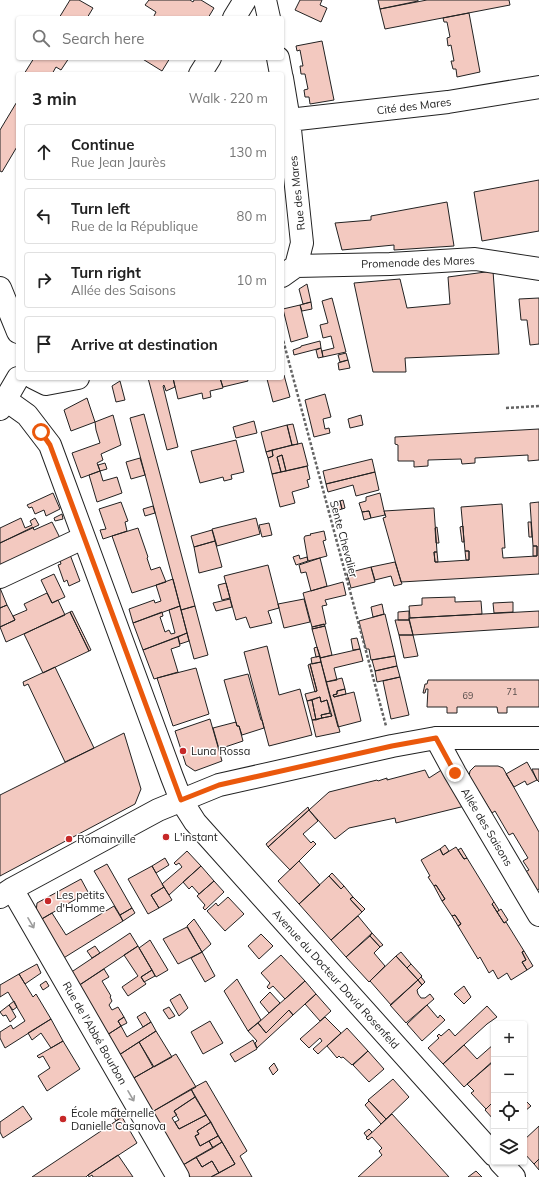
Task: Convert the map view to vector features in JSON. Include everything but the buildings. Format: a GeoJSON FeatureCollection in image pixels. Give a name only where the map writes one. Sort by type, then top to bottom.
{"type":"FeatureCollection","features":[{"type":"Feature","properties":{"kind":"street"},"geometry":{"type":"LineString","coordinates":[[235,16],[245,0]]}},
{"type":"Feature","properties":{"kind":"street"},"geometry":{"type":"LineString","coordinates":[[265,0],[269,16]]}},
{"type":"Feature","properties":{"kind":"street"},"geometry":{"type":"LineString","coordinates":[[201,72],[209,60]]}},
{"type":"Feature","properties":{"kind":"street"},"geometry":{"type":"LineString","coordinates":[[278,60],[281,72]]}},
{"type":"Feature","properties":{"kind":"street","name":"Cité des Mares"},"geometry":{"type":"LineString","coordinates":[[289,120],[448,102],[539,87]]}},
{"type":"Feature","properties":{"kind":"street","name":"Rue des Mares"},"geometry":{"type":"LineString","coordinates":[[284,90],[289,120],[302,243],[289,271]]}},
{"type":"Feature","properties":{"kind":"street","name":"Promenade des Mares"},"geometry":{"type":"LineString","coordinates":[[289,271],[474,259],[539,269]]}},
{"type":"Feature","properties":{"kind":"street"},"geometry":{"type":"LineString","coordinates":[[0,288],[16,327]]}},
{"type":"Feature","properties":{"kind":"street"},"geometry":{"type":"LineString","coordinates":[[10,406],[16,378]]}},
{"type":"Feature","properties":{"kind":"street"},"geometry":{"type":"LineString","coordinates":[[10,406],[17,380]]}},
{"type":"Feature","properties":{"kind":"street"},"geometry":{"type":"LineString","coordinates":[[38,380],[46,384],[67,380]]}},
{"type":"Feature","properties":{"kind":"street","name":"Avenue du Docteur David Rosenfeld"},"geometry":{"type":"LineString","coordinates":[[10,406],[27,415],[50,445],[83,538],[181,800],[195,822],[491,1152]]}},
{"type":"Feature","properties":{"kind":"street"},"geometry":{"type":"LineString","coordinates":[[0,578],[83,538]]}},
{"type":"Feature","properties":{"kind":"street"},"geometry":{"type":"LineString","coordinates":[[6,893],[158,810],[219,785],[392,746],[436,738],[539,738]]}},
{"type":"Feature","properties":{"kind":"street","name":"Allée des Saisons"},"geometry":{"type":"LineString","coordinates":[[436,738],[539,915]]}},
{"type":"Feature","properties":{"kind":"street","name":"Rue de l'Abbé Bourbon"},"geometry":{"type":"LineString","coordinates":[[6,893],[178,1177]]}},
{"type":"Feature","properties":{"kind":"street"},"geometry":{"type":"LineString","coordinates":[[503,1165],[514,1177]]}},
{"type":"Feature","properties":{"kind":"path","name":"Sente Chevalier"},"geometry":{"type":"LineString","coordinates":[[284,343],[392,746]]}},
{"type":"Feature","properties":{"kind":"path"},"geometry":{"type":"LineString","coordinates":[[506,408],[539,406]]}},
{"type":"Feature","properties":{"kind":"place","name":"Luna Rossa"},"geometry":{"type":"Point","coordinates":[183,751]}},
{"type":"Feature","properties":{"kind":"place","name":"L'instant"},"geometry":{"type":"Point","coordinates":[166,837]}},
{"type":"Feature","properties":{"kind":"place","name":"Romainville"},"geometry":{"type":"Point","coordinates":[69,839]}},
{"type":"Feature","properties":{"kind":"place","name":"Les petits d'Homme"},"geometry":{"type":"Point","coordinates":[48,901]}},
{"type":"Feature","properties":{"kind":"place","name":"École maternelle Danielle Casanova"},"geometry":{"type":"Point","coordinates":[63,1119]}},
{"type":"Feature","properties":{"kind":"route"},"geometry":{"type":"LineString","coordinates":[[41,432],[50,445],[83,538],[181,800],[219,785],[392,746],[436,738],[455,773]]}}]}
